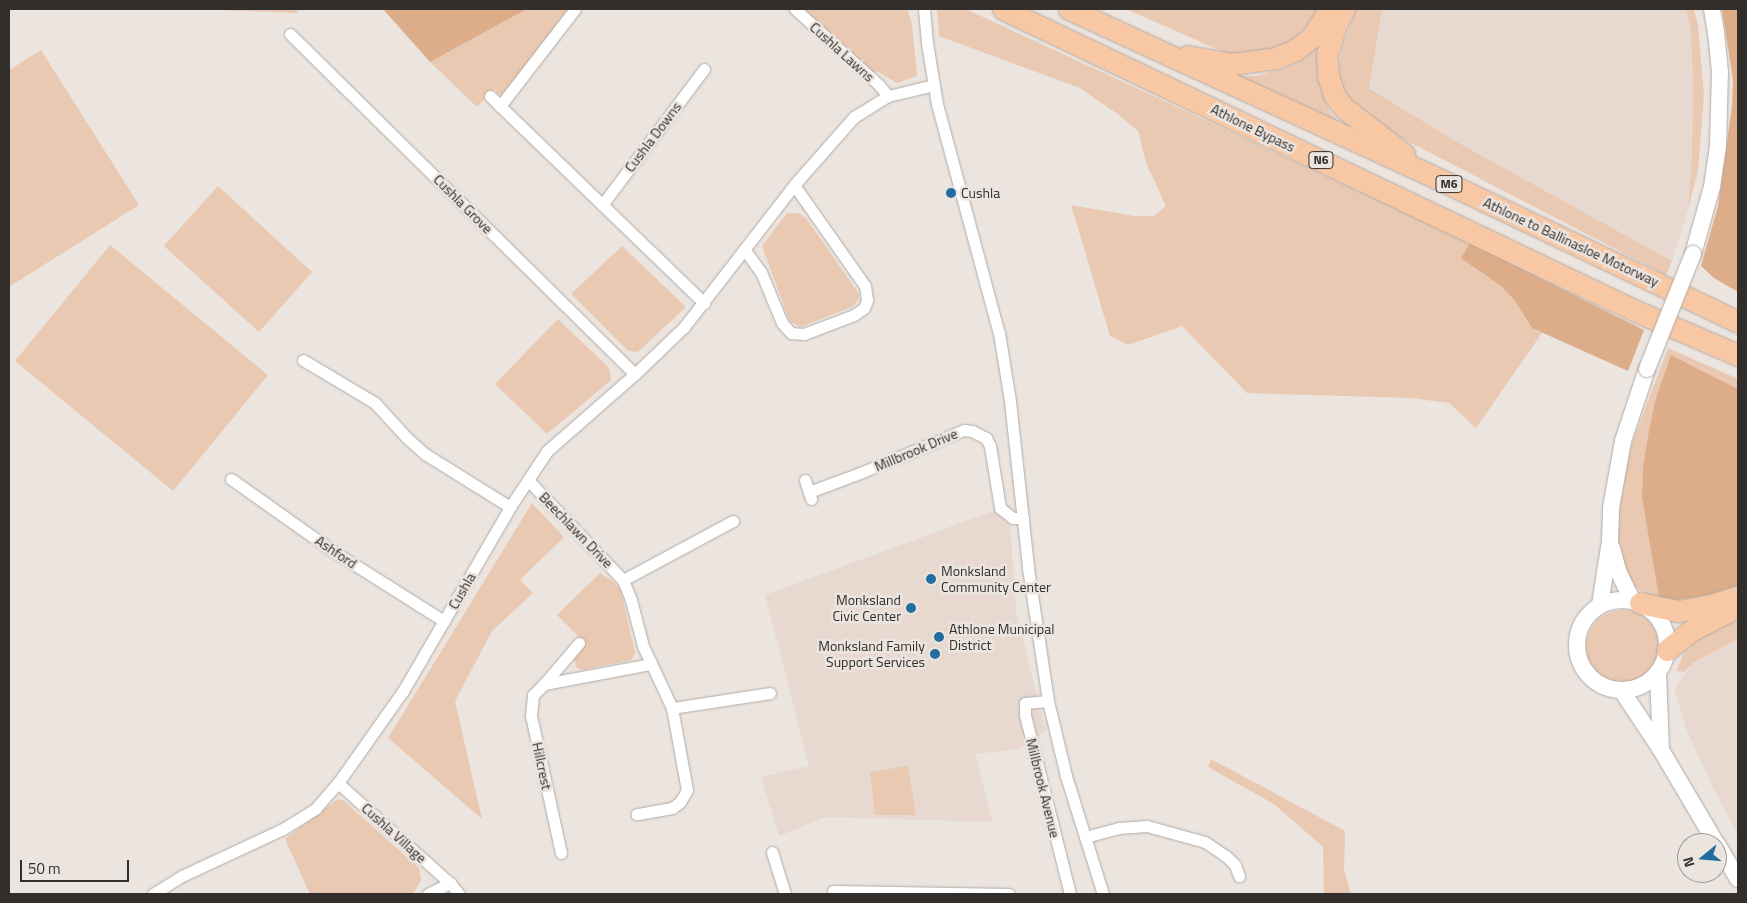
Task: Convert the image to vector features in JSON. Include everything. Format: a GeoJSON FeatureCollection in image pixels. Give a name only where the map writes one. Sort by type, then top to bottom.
{"type":"FeatureCollection","features":[{"type":"Feature","properties":{"kind":"highway","name":"Athlone Bypass"},"geometry":{"type":"LineString","coordinates":[[1003,9],[1638,312]]}},
{"type":"Feature","properties":{"kind":"highway"},"geometry":{"type":"LineString","coordinates":[[1069,9],[1158,50],[1232,64],[1276,58],[1295,50],[1311,38],[1330,9]]}},
{"type":"Feature","properties":{"kind":"highway"},"geometry":{"type":"LineString","coordinates":[[1344,9],[1336,25],[1327,54],[1328,76],[1334,95],[1344,108],[1426,173]]}},
{"type":"Feature","properties":{"kind":"highway","name":"Athlone to Ballinasloe Motorway"},"geometry":{"type":"LineString","coordinates":[[1158,50],[1426,173],[1738,322]]}},
{"type":"Feature","properties":{"kind":"highway"},"geometry":{"type":"LineString","coordinates":[[1638,312],[1738,355]]}},
{"type":"Feature","properties":{"kind":"highway"},"geometry":{"type":"LineString","coordinates":[[1638,312],[1696,351],[1738,370]]}},
{"type":"Feature","properties":{"kind":"highway"},"geometry":{"type":"LineString","coordinates":[[1636,602],[1679,611],[1708,606],[1738,596]]}},
{"type":"Feature","properties":{"kind":"highway"},"geometry":{"type":"LineString","coordinates":[[1668,650],[1692,630],[1738,607]]}},
{"type":"Feature","properties":{"kind":"main road"},"geometry":{"type":"LineString","coordinates":[[1600,606],[1610,541],[1611,508],[1623,441],[1648,369],[1694,254],[1712,187],[1718,146],[1720,72],[1712,9]]}},
{"type":"Feature","properties":{"kind":"main road"},"geometry":{"type":"LineString","coordinates":[[1610,541],[1618,571],[1636,602]]}},
{"type":"Feature","properties":{"kind":"main road"},"geometry":{"type":"LineString","coordinates":[[1658,674],[1646,684],[1622,691],[1601,685],[1589,676],[1579,658],[1577,649],[1579,632],[1588,615],[1600,606],[1621,599],[1636,602],[1651,609],[1662,623],[1666,632],[1668,650],[1658,674],[1661,750]]}},
{"type":"Feature","properties":{"kind":"main road"},"geometry":{"type":"LineString","coordinates":[[1622,691],[1661,750],[1710,833]]}},
{"type":"Feature","properties":{"kind":"main road"},"geometry":{"type":"LineString","coordinates":[[1727,861],[1738,880]]}},
{"type":"Feature","properties":{"kind":"street"},"geometry":{"type":"LineString","coordinates":[[500,106],[575,9]]}},
{"type":"Feature","properties":{"kind":"street","name":"Cushla Lawns"},"geometry":{"type":"LineString","coordinates":[[795,9],[888,96]]}},
{"type":"Feature","properties":{"kind":"street"},"geometry":{"type":"LineString","coordinates":[[924,12],[934,85],[948,147],[999,334],[1010,401],[1023,518],[1048,701],[1057,743],[1103,894]]}},
{"type":"Feature","properties":{"kind":"street","name":"Cushla Grove"},"geometry":{"type":"LineString","coordinates":[[290,34],[635,374]]}},
{"type":"Feature","properties":{"kind":"street","name":"Cushla Downs"},"geometry":{"type":"LineString","coordinates":[[602,205],[704,69]]}},
{"type":"Feature","properties":{"kind":"street","name":"Cushla"},"geometry":{"type":"LineString","coordinates":[[153,894],[184,875],[283,829],[316,808],[338,783],[403,691],[510,507],[547,451],[669,342],[704,303],[794,186],[854,117],[888,96],[934,85]]}},
{"type":"Feature","properties":{"kind":"street"},"geometry":{"type":"LineString","coordinates":[[490,96],[704,303]]}},
{"type":"Feature","properties":{"kind":"street"},"geometry":{"type":"LineString","coordinates":[[744,249],[761,272],[782,323],[791,334],[804,334],[854,314],[864,308],[868,294],[862,280],[794,186]]}},
{"type":"Feature","properties":{"kind":"street"},"geometry":{"type":"LineString","coordinates":[[302,360],[375,403],[406,437],[425,454],[510,507]]}},
{"type":"Feature","properties":{"kind":"street","name":"Millbrook Drive"},"geometry":{"type":"LineString","coordinates":[[808,490],[860,473],[964,430],[972,430],[986,438],[990,446],[1000,508],[1013,518],[1023,518]]}},
{"type":"Feature","properties":{"kind":"street","name":"Ashford"},"geometry":{"type":"LineString","coordinates":[[231,479],[330,549],[444,622]]}},
{"type":"Feature","properties":{"kind":"street","name":"Beechlawn Drive"},"geometry":{"type":"LineString","coordinates":[[528,480],[623,580],[631,600],[639,636],[672,708],[686,790],[680,802],[672,808],[637,814]]}},
{"type":"Feature","properties":{"kind":"street","name":"Beechlawn Drive"},"geometry":{"type":"LineString","coordinates":[[623,580],[733,521]]}},
{"type":"Feature","properties":{"kind":"street","name":"Hillcrest"},"geometry":{"type":"LineString","coordinates":[[561,853],[531,715],[533,695],[579,644]]}},
{"type":"Feature","properties":{"kind":"street"},"geometry":{"type":"LineString","coordinates":[[544,684],[651,664]]}},
{"type":"Feature","properties":{"kind":"street"},"geometry":{"type":"LineString","coordinates":[[672,708],[770,693]]}},
{"type":"Feature","properties":{"kind":"street","name":"Millbrook Avenue"},"geometry":{"type":"LineString","coordinates":[[1048,701],[1025,703],[1025,715],[1070,894]]}},
{"type":"Feature","properties":{"kind":"street","name":"Cushla Village"},"geometry":{"type":"LineString","coordinates":[[338,783],[450,883],[459,894]]}},
{"type":"Feature","properties":{"kind":"street"},"geometry":{"type":"LineString","coordinates":[[1085,838],[1119,828],[1147,826],[1205,842],[1226,856],[1235,865],[1239,876]]}},
{"type":"Feature","properties":{"kind":"street"},"geometry":{"type":"LineString","coordinates":[[772,852],[785,894]]}},
{"type":"Feature","properties":{"kind":"street"},"geometry":{"type":"LineString","coordinates":[[428,894],[450,883]]}},
{"type":"Feature","properties":{"kind":"street"},"geometry":{"type":"LineString","coordinates":[[833,891],[1009,894]]}},
{"type":"Feature","properties":{"kind":"shaded area"},"geometry":{"type":"Polygon","coordinates":[[[193,9],[298,9],[297,13],[193,9]]]}},
{"type":"Feature","properties":{"kind":"shaded area"},"geometry":{"type":"Polygon","coordinates":[[[383,9],[527,9],[430,62],[383,9]]]}},
{"type":"Feature","properties":{"kind":"shaded area"},"geometry":{"type":"Polygon","coordinates":[[[527,9],[568,9],[502,97],[494,89],[477,107],[430,62],[527,9]]]}},
{"type":"Feature","properties":{"kind":"shaded area"},"geometry":{"type":"Polygon","coordinates":[[[804,9],[907,9],[912,24],[917,76],[897,83],[877,71],[873,74],[804,9]]]}},
{"type":"Feature","properties":{"kind":"shaded area"},"geometry":{"type":"Polygon","coordinates":[[[937,9],[966,9],[1470,243],[1480,272],[1502,287],[1515,301],[1532,328],[1542,333],[1476,428],[1449,403],[1411,398],[1247,393],[1182,326],[1128,345],[1110,336],[1071,205],[1134,216],[1154,216],[1166,206],[1146,163],[1138,131],[1119,115],[1080,88],[939,36],[937,9]]]}},
{"type":"Feature","properties":{"kind":"shaded area"},"geometry":{"type":"Polygon","coordinates":[[[1126,9],[1319,9],[1308,26],[1290,43],[1266,52],[1233,54],[1221,51],[1126,9]]]}},
{"type":"Feature","properties":{"kind":"shaded area"},"geometry":{"type":"Polygon","coordinates":[[[1356,9],[1382,9],[1369,88],[1457,142],[1672,261],[1666,275],[1363,118],[1354,110],[1340,83],[1339,73],[1342,48],[1356,9]]]}},
{"type":"Feature","properties":{"kind":"shaded area"},"geometry":{"type":"Polygon","coordinates":[[[1382,9],[1686,9],[1690,24],[1693,79],[1692,152],[1688,210],[1672,261],[1457,142],[1369,87],[1382,9]]]}},
{"type":"Feature","properties":{"kind":"shaded area"},"geometry":{"type":"Polygon","coordinates":[[[1686,9],[1694,9],[1698,25],[1704,95],[1698,171],[1688,210],[1692,152],[1693,79],[1690,24],[1686,9]]]}},
{"type":"Feature","properties":{"kind":"shaded area"},"geometry":{"type":"Polygon","coordinates":[[[1722,9],[1738,9],[1738,292],[1714,278],[1701,266],[1718,206],[1732,106],[1733,80],[1722,9]]]}},
{"type":"Feature","properties":{"kind":"shaded area"},"geometry":{"type":"Polygon","coordinates":[[[1326,35],[1321,89],[1330,112],[1338,121],[1236,76],[1256,76],[1285,68],[1298,62],[1326,35]]]}},
{"type":"Feature","properties":{"kind":"shaded area"},"geometry":{"type":"Polygon","coordinates":[[[41,50],[139,205],[9,287],[9,70],[41,50]]]}},
{"type":"Feature","properties":{"kind":"shaded area"},"geometry":{"type":"Polygon","coordinates":[[[218,186],[312,272],[259,332],[164,246],[218,186]]]}},
{"type":"Feature","properties":{"kind":"shaded area"},"geometry":{"type":"Polygon","coordinates":[[[787,213],[798,213],[806,218],[859,294],[859,299],[852,307],[800,327],[791,322],[788,317],[762,246],[787,213]]]}},
{"type":"Feature","properties":{"kind":"shaded area"},"geometry":{"type":"Polygon","coordinates":[[[1470,243],[1644,330],[1628,371],[1532,328],[1515,301],[1502,287],[1461,258],[1470,243]]]}},
{"type":"Feature","properties":{"kind":"shaded area"},"geometry":{"type":"Polygon","coordinates":[[[110,245],[268,375],[173,491],[15,361],[110,245]]]}},
{"type":"Feature","properties":{"kind":"shaded area"},"geometry":{"type":"Polygon","coordinates":[[[622,246],[686,307],[639,351],[635,352],[627,350],[571,294],[622,246]]]}},
{"type":"Feature","properties":{"kind":"shaded area"},"geometry":{"type":"Polygon","coordinates":[[[558,319],[609,368],[611,380],[547,434],[495,384],[558,319]]]}},
{"type":"Feature","properties":{"kind":"shaded area"},"geometry":{"type":"Polygon","coordinates":[[[1668,348],[1738,379],[1738,389],[1671,355],[1656,397],[1643,467],[1642,498],[1659,598],[1646,594],[1632,585],[1619,554],[1617,528],[1627,457],[1668,348]]]}},
{"type":"Feature","properties":{"kind":"shaded area"},"geometry":{"type":"Polygon","coordinates":[[[1671,355],[1738,389],[1738,586],[1715,594],[1673,601],[1659,598],[1642,498],[1643,467],[1649,431],[1656,397],[1671,355]]]}},
{"type":"Feature","properties":{"kind":"shaded area"},"geometry":{"type":"Polygon","coordinates":[[[532,503],[564,537],[520,580],[533,593],[492,631],[455,701],[482,819],[388,738],[532,503]]]}},
{"type":"Feature","properties":{"kind":"shaded area","name":"Monksland Civic Center"},"geometry":{"type":"Polygon","coordinates":[[[1009,505],[1016,611],[1046,731],[1021,749],[975,754],[993,822],[825,817],[779,836],[761,777],[809,766],[765,595],[1009,505]]]}},
{"type":"Feature","properties":{"kind":"shaded area"},"geometry":{"type":"Polygon","coordinates":[[[600,573],[613,581],[621,590],[635,653],[631,660],[582,670],[576,667],[574,658],[584,642],[557,615],[600,573]]]}},
{"type":"Feature","properties":{"kind":"shaded area"},"geometry":{"type":"Polygon","coordinates":[[[1623,610],[1644,616],[1654,626],[1660,647],[1654,668],[1644,678],[1623,684],[1602,678],[1592,668],[1586,647],[1592,626],[1602,616],[1623,610]]]}},
{"type":"Feature","properties":{"kind":"shaded area"},"geometry":{"type":"Polygon","coordinates":[[[1738,613],[1738,639],[1694,662],[1684,672],[1676,671],[1684,653],[1696,641],[1738,613]]]}},
{"type":"Feature","properties":{"kind":"shaded area"},"geometry":{"type":"Polygon","coordinates":[[[1738,639],[1738,835],[1713,788],[1687,731],[1675,692],[1677,684],[1694,662],[1738,639]]]}},
{"type":"Feature","properties":{"kind":"shaded area"},"geometry":{"type":"Polygon","coordinates":[[[1211,759],[1345,831],[1344,870],[1351,894],[1324,894],[1323,847],[1274,804],[1208,767],[1211,759]]]}},
{"type":"Feature","properties":{"kind":"shaded area"},"geometry":{"type":"Polygon","coordinates":[[[908,766],[916,815],[875,815],[870,772],[908,766]]]}},
{"type":"Feature","properties":{"kind":"shaded area"},"geometry":{"type":"Polygon","coordinates":[[[338,799],[344,801],[419,868],[421,881],[413,893],[310,894],[285,839],[338,799]]]}},
{"type":"Feature","properties":{"kind":"place","name":"Cushla"},"geometry":{"type":"Point","coordinates":[951,193]}},
{"type":"Feature","properties":{"kind":"place","name":"Monksland Community Center"},"geometry":{"type":"Point","coordinates":[931,579]}},
{"type":"Feature","properties":{"kind":"place","name":"Monksland Civic Center"},"geometry":{"type":"Point","coordinates":[911,608]}},
{"type":"Feature","properties":{"kind":"place","name":"Athlone Municipal District"},"geometry":{"type":"Point","coordinates":[939,637]}},
{"type":"Feature","properties":{"kind":"place","name":"Monksland Family Support Services"},"geometry":{"type":"Point","coordinates":[935,654]}}]}
